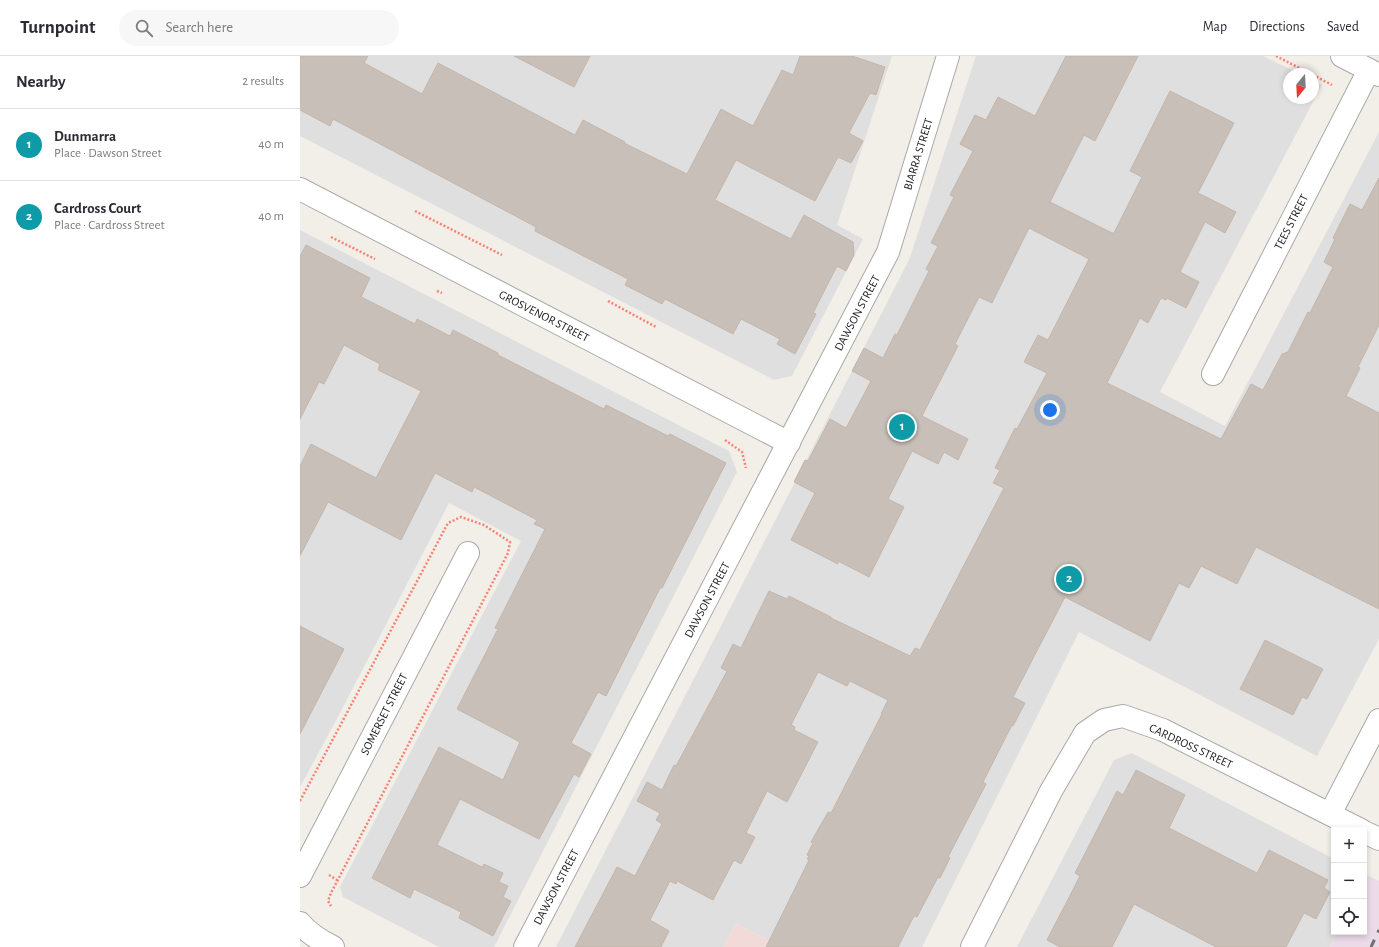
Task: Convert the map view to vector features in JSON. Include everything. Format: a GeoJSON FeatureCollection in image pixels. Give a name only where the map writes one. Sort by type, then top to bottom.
{"type":"FeatureCollection","features":[{"type":"Feature","properties":{"kind":"street","name":"BIARRA STREET"},"geometry":{"type":"LineString","coordinates":[[888,252],[948,56]]}},
{"type":"Feature","properties":{"kind":"street"},"geometry":{"type":"LineString","coordinates":[[1342,56],[1374,73]]}},
{"type":"Feature","properties":{"kind":"street","name":"TEES STREET"},"geometry":{"type":"LineString","coordinates":[[1213,374],[1374,73]]}},
{"type":"Feature","properties":{"kind":"street","name":"GROSVENOR STREET"},"geometry":{"type":"LineString","coordinates":[[300,190],[789,443]]}},
{"type":"Feature","properties":{"kind":"street","name":"DAWSON STREET"},"geometry":{"type":"LineString","coordinates":[[525,947],[888,252]]}},
{"type":"Feature","properties":{"kind":"street","name":"SOMERSET STREET"},"geometry":{"type":"LineString","coordinates":[[300,876],[468,553]]}},
{"type":"Feature","properties":{"kind":"street","name":"CARDROSS STREET"},"geometry":{"type":"LineString","coordinates":[[972,947],[1051,791],[1085,733],[1104,720],[1123,716],[1163,730],[1369,834]]}},
{"type":"Feature","properties":{"kind":"street"},"geometry":{"type":"LineString","coordinates":[[1330,814],[1379,720]]}},
{"type":"Feature","properties":{"kind":"street"},"geometry":{"type":"LineString","coordinates":[[300,924],[322,941],[333,947]]}},
{"type":"Feature","properties":{"kind":"path"},"geometry":{"type":"LineString","coordinates":[[1276,56],[1299,68]]}},
{"type":"Feature","properties":{"kind":"path"},"geometry":{"type":"LineString","coordinates":[[1319,79],[1331,85]]}},
{"type":"Feature","properties":{"kind":"path"},"geometry":{"type":"LineString","coordinates":[[415,210],[502,255]]}},
{"type":"Feature","properties":{"kind":"path"},"geometry":{"type":"LineString","coordinates":[[331,237],[378,260]]}},
{"type":"Feature","properties":{"kind":"path"},"geometry":{"type":"LineString","coordinates":[[608,301],[656,326]]}},
{"type":"Feature","properties":{"kind":"path"},"geometry":{"type":"LineString","coordinates":[[328,875],[337,880]]}},
{"type":"Feature","properties":{"kind":"shaded area"},"geometry":{"type":"Polygon","coordinates":[[[300,56],[892,56],[837,225],[863,239],[792,376],[774,380],[300,136],[300,56]]]}},
{"type":"Feature","properties":{"kind":"shaded area"},"geometry":{"type":"Polygon","coordinates":[[[976,56],[1263,56],[1288,68],[1283,68],[1283,104],[1312,104],[1160,392],[1225,426],[1379,132],[1379,639],[1317,756],[1079,632],[922,947],[783,947],[736,924],[723,947],[556,947],[909,260],[976,56]]]}},
{"type":"Feature","properties":{"kind":"shaded area"},"geometry":{"type":"Polygon","coordinates":[[[1319,84],[1322,85],[1319,91],[1319,84]]]}},
{"type":"Feature","properties":{"kind":"shaded area"},"geometry":{"type":"Polygon","coordinates":[[[300,230],[729,451],[737,472],[494,947],[439,947],[343,897],[340,887],[521,541],[449,503],[300,787],[300,230]]]}},
{"type":"Feature","properties":{"kind":"shaded area"},"geometry":{"type":"Polygon","coordinates":[[[1132,753],[1331,857],[1331,935],[1335,935],[1330,947],[1017,947],[1114,760],[1132,753]]]}},
{"type":"Feature","properties":{"kind":"shaded area"},"geometry":{"type":"Polygon","coordinates":[[[1367,875],[1379,881],[1379,947],[1330,947],[1335,935],[1367,935],[1367,875]]]}},
{"type":"Feature","properties":{"kind":"shaded area"},"geometry":{"type":"Polygon","coordinates":[[[736,924],[783,947],[723,947],[736,924]]]}},
{"type":"Feature","properties":{"kind":"building"},"geometry":{"type":"Polygon","coordinates":[[[300,56],[368,56],[364,63],[422,94],[438,63],[575,135],[583,120],[625,142],[624,143],[687,174],[721,109],[753,126],[782,70],[793,75],[800,56],[852,56],[885,67],[876,95],[870,93],[849,133],[863,141],[851,163],[838,157],[815,201],[736,160],[715,200],[791,239],[804,215],[853,242],[854,255],[846,271],[837,266],[813,313],[816,314],[795,354],[777,344],[780,339],[741,319],[733,334],[665,299],[662,304],[625,285],[628,279],[535,231],[536,227],[333,119],[330,126],[300,110],[300,56]]]}},
{"type":"Feature","properties":{"kind":"building"},"geometry":{"type":"Polygon","coordinates":[[[514,56],[590,56],[574,87],[514,56]]]}},
{"type":"Feature","properties":{"kind":"building"},"geometry":{"type":"Polygon","coordinates":[[[1066,56],[1138,56],[1095,141],[1084,135],[1050,202],[1112,233],[1114,233],[1142,177],[1130,171],[1170,91],[1234,123],[1198,193],[1236,212],[1225,233],[1205,222],[1180,272],[1199,282],[1186,308],[1167,298],[1166,300],[1161,298],[1148,323],[1140,318],[1107,383],[1221,439],[1251,384],[1263,390],[1282,354],[1288,352],[1333,267],[1324,262],[1335,239],[1333,238],[1350,204],[1362,210],[1379,178],[1379,325],[1358,367],[1360,368],[1346,396],[1379,413],[1379,609],[1256,547],[1237,584],[1201,566],[1189,588],[1179,583],[1150,641],[1065,597],[1013,697],[1025,703],[983,782],[986,784],[948,857],[950,858],[940,878],[938,877],[917,917],[914,916],[898,947],[766,947],[809,860],[807,859],[809,856],[807,855],[813,843],[811,842],[828,812],[831,813],[888,700],[850,681],[847,686],[818,672],[791,725],[795,727],[794,730],[818,742],[787,802],[767,791],[746,833],[755,837],[741,864],[734,860],[713,900],[677,881],[676,884],[670,881],[650,920],[669,931],[661,947],[575,947],[617,867],[635,876],[662,824],[656,820],[660,813],[637,801],[647,782],[662,790],[674,765],[676,766],[727,671],[721,668],[733,644],[741,648],[769,591],[787,599],[789,596],[910,656],[915,648],[920,650],[1004,488],[993,483],[1000,470],[995,468],[1015,428],[1017,429],[1047,373],[1024,362],[1038,335],[1048,340],[1089,259],[1029,228],[992,303],[979,297],[955,344],[958,346],[922,416],[968,439],[958,460],[944,452],[938,464],[912,451],[888,499],[904,507],[869,577],[838,561],[838,564],[791,540],[815,493],[794,482],[805,460],[808,461],[830,419],[846,428],[871,381],[852,371],[864,348],[883,358],[895,334],[897,335],[929,271],[926,269],[938,246],[931,243],[954,197],[950,195],[973,151],[960,144],[975,115],[986,120],[998,97],[1035,116],[1066,56]]]}},
{"type":"Feature","properties":{"kind":"building"},"geometry":{"type":"Polygon","coordinates":[[[306,245],[370,278],[361,297],[415,324],[417,319],[450,336],[453,330],[498,353],[498,355],[604,409],[606,405],[668,436],[670,434],[726,463],[662,588],[660,588],[606,696],[598,692],[571,743],[591,754],[579,777],[574,774],[539,839],[460,799],[437,845],[482,867],[484,864],[503,873],[499,882],[508,886],[503,897],[511,901],[493,936],[459,918],[461,912],[414,889],[410,898],[372,878],[439,747],[503,780],[520,742],[457,709],[498,629],[495,628],[545,529],[534,524],[537,520],[474,487],[472,492],[435,473],[401,540],[328,502],[300,556],[300,466],[311,444],[376,478],[421,391],[378,370],[380,364],[344,345],[324,384],[319,382],[300,419],[300,256],[306,245]]]}},
{"type":"Feature","properties":{"kind":"building"},"geometry":{"type":"Polygon","coordinates":[[[300,626],[344,649],[300,734],[300,626]]]}},
{"type":"Feature","properties":{"kind":"building"},"geometry":{"type":"Polygon","coordinates":[[[1265,640],[1323,669],[1307,699],[1302,697],[1293,715],[1240,689],[1265,640]]]}},
{"type":"Feature","properties":{"kind":"building"},"geometry":{"type":"Polygon","coordinates":[[[1136,770],[1185,795],[1169,828],[1257,873],[1269,850],[1328,880],[1324,888],[1330,892],[1316,919],[1304,913],[1286,947],[1216,947],[1134,904],[1112,947],[1060,947],[1047,940],[1080,876],[1075,873],[1117,791],[1123,795],[1136,770]]]}},
{"type":"Feature","properties":{"kind":"railway"},"geometry":{"type":"LineString","coordinates":[[1371,947],[1379,930]]}},
{"type":"Feature","properties":{"kind":"place","name":"Dunmarra"},"geometry":{"type":"Point","coordinates":[902,427]}},
{"type":"Feature","properties":{"kind":"place","name":"Cardross Court"},"geometry":{"type":"Point","coordinates":[1069,579]}}]}
